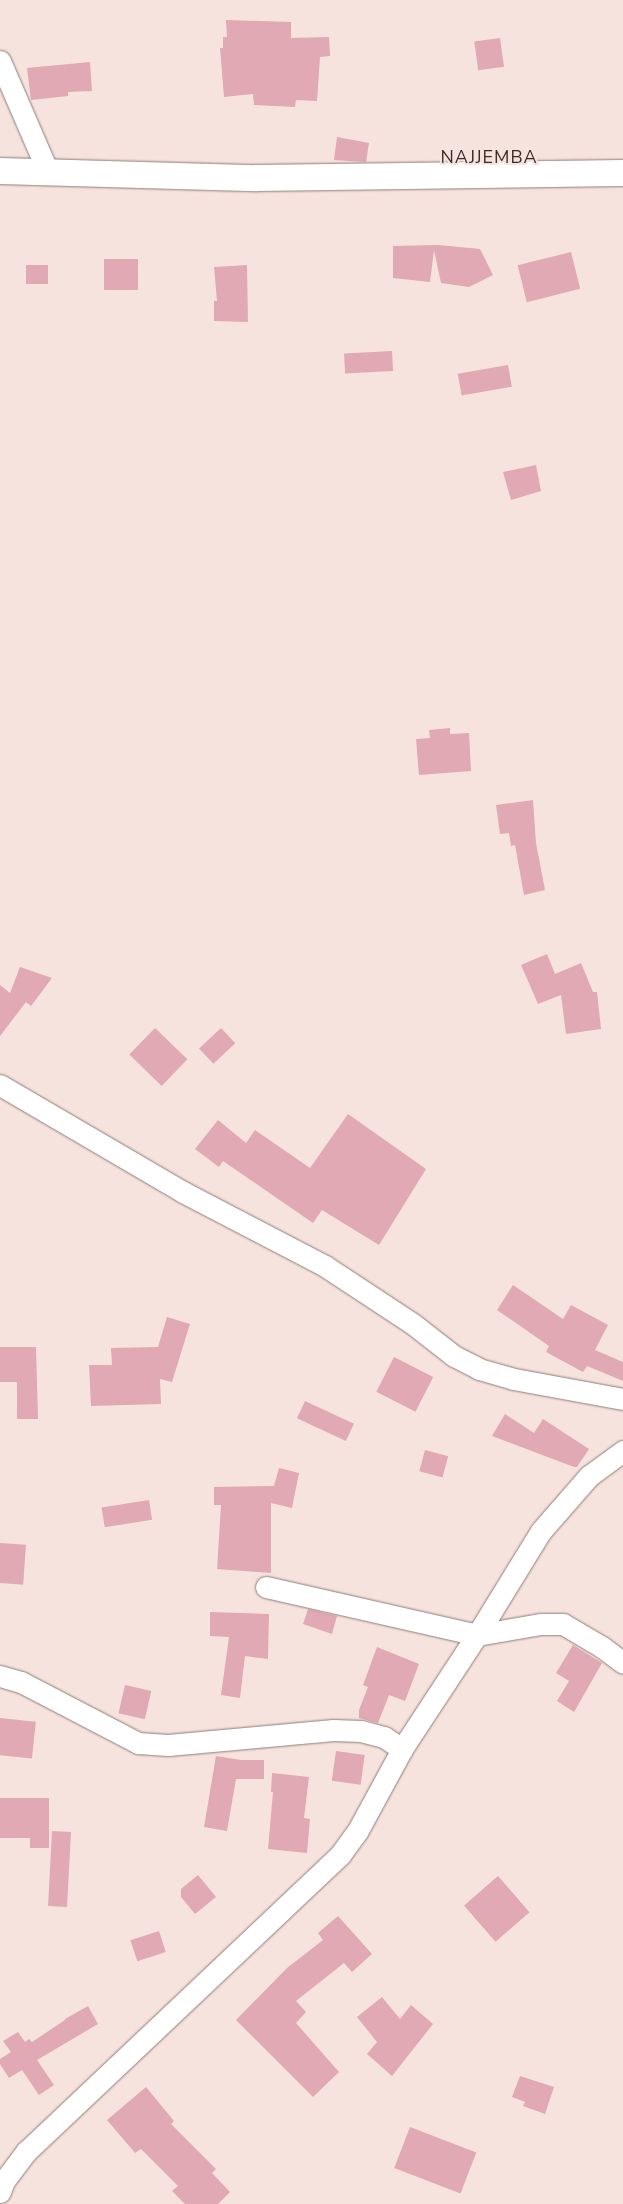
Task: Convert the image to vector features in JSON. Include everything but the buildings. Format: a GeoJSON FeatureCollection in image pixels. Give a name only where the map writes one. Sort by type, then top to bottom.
{"type":"FeatureCollection","features":[{"type":"Feature","properties":{"kind":"street"},"geometry":{"type":"LineString","coordinates":[[0,61],[48,172]]}},
{"type":"Feature","properties":{"kind":"street"},"geometry":{"type":"LineString","coordinates":[[0,171],[257,178],[623,173]]}},
{"type":"Feature","properties":{"kind":"street"},"geometry":{"type":"LineString","coordinates":[[0,1085],[183,1192],[325,1266],[413,1324],[454,1356],[479,1369],[514,1379],[623,1399]]}},
{"type":"Feature","properties":{"kind":"street"},"geometry":{"type":"LineString","coordinates":[[0,2192],[4,2181],[27,2151],[340,1855],[361,1825],[402,1749],[476,1636],[541,1531],[589,1476],[623,1451]]}},
{"type":"Feature","properties":{"kind":"street"},"geometry":{"type":"LineString","coordinates":[[266,1587],[476,1636],[541,1624],[563,1624],[602,1647],[623,1663]]}},
{"type":"Feature","properties":{"kind":"street"},"geometry":{"type":"LineString","coordinates":[[0,1676],[21,1682],[138,1743],[168,1745],[333,1730],[361,1730],[384,1737],[402,1749]]}},
{"type":"Feature","properties":{"kind":"district","name":"NAJJEMBA"},"geometry":{"type":"Point","coordinates":[489,157]}}]}
